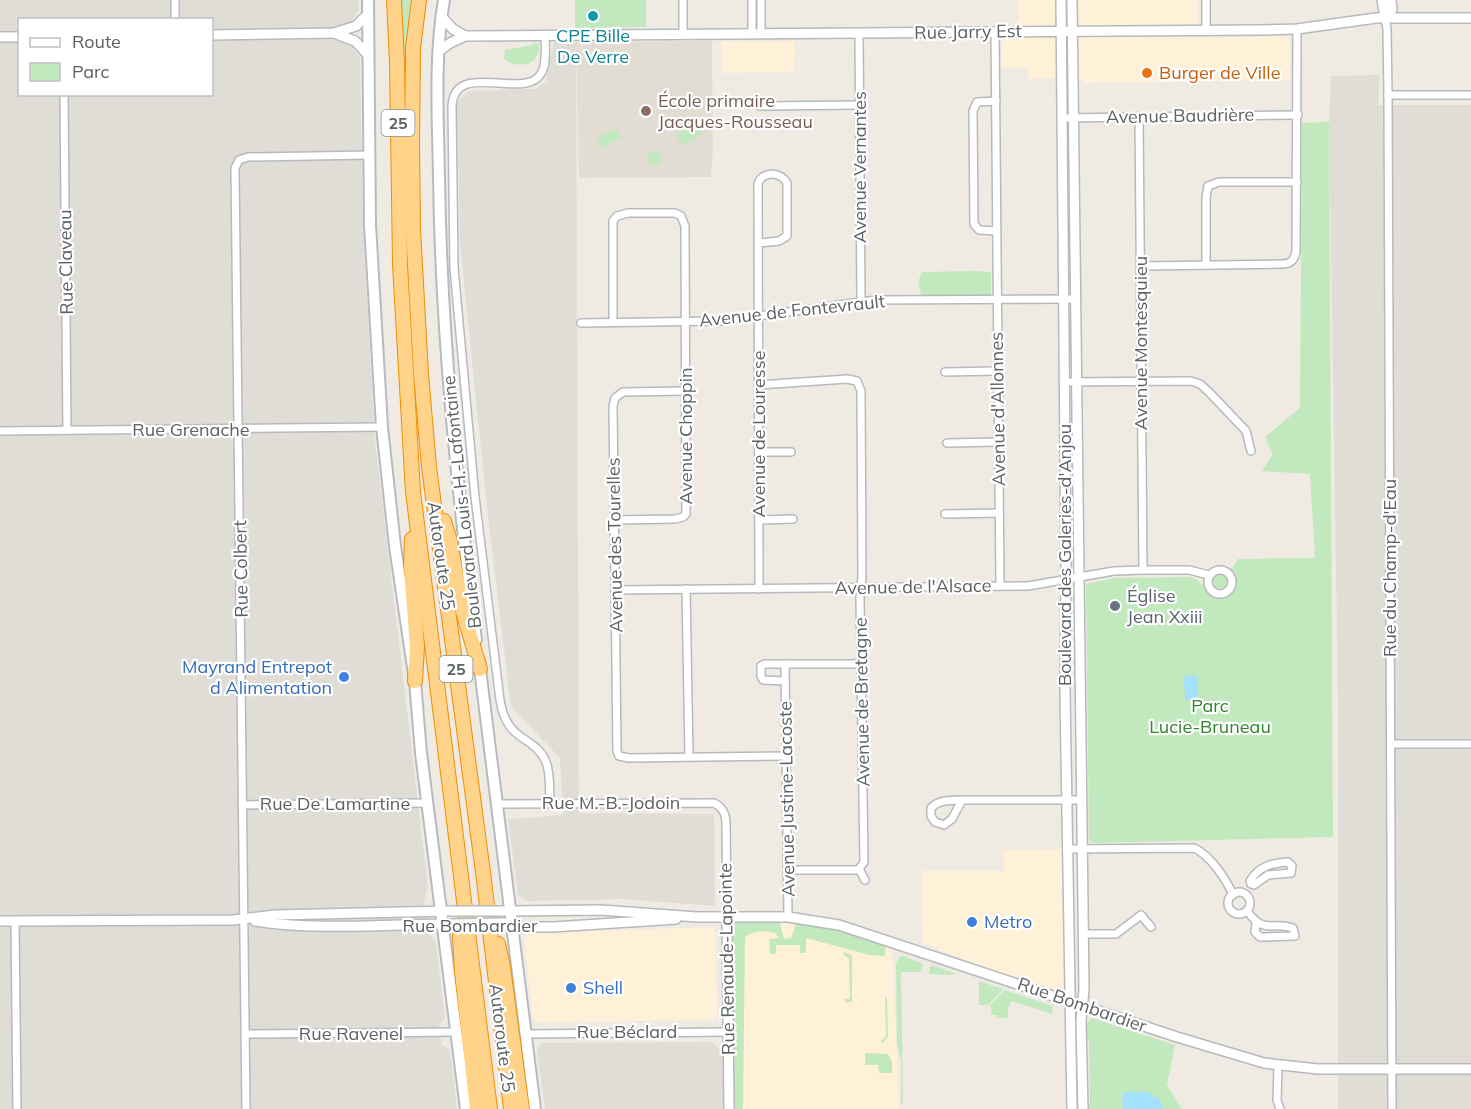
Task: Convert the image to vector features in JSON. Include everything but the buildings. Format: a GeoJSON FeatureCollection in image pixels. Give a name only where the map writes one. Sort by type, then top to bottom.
{"type":"FeatureCollection","features":[{"type":"Feature","properties":{"kind":"highway"},"geometry":{"type":"LineString","coordinates":[[387,0],[397,62]]}},
{"type":"Feature","properties":{"kind":"highway","name":"Autoroute 25"},"geometry":{"type":"LineString","coordinates":[[394,0],[399,240],[413,492],[490,1109]]}},
{"type":"Feature","properties":{"kind":"highway","name":"Autoroute 25"},"geometry":{"type":"LineString","coordinates":[[419,0],[413,57],[412,179],[418,328],[429,467],[483,872],[511,1109]]}},
{"type":"Feature","properties":{"kind":"highway"},"geometry":{"type":"LineString","coordinates":[[429,467],[450,541],[461,605],[480,669]]}},
{"type":"Feature","properties":{"kind":"highway"},"geometry":{"type":"LineString","coordinates":[[413,492],[411,567],[417,647],[415,681]]}},
{"type":"Feature","properties":{"kind":"highway"},"geometry":{"type":"LineString","coordinates":[[456,837],[462,972],[477,1109]]}},
{"type":"Feature","properties":{"kind":"highway"},"geometry":{"type":"LineString","coordinates":[[483,872],[503,967],[522,1109]]}},
{"type":"Feature","properties":{"kind":"main road"},"geometry":{"type":"LineString","coordinates":[[368,0],[372,281],[382,427],[401,597],[415,681],[428,803],[445,911],[456,1032],[466,1109]]}},
{"type":"Feature","properties":{"kind":"main road","name":"Boulevard Louis-H.-Lafontaine"},"geometry":{"type":"LineString","coordinates":[[444,0],[438,52],[439,204],[443,302],[458,472],[497,804],[506,911],[526,1034],[535,1109]]}},
{"type":"Feature","properties":{"kind":"street"},"geometry":{"type":"LineString","coordinates":[[175,0],[175,18]]}},
{"type":"Feature","properties":{"kind":"street"},"geometry":{"type":"LineString","coordinates":[[683,0],[683,34]]}},
{"type":"Feature","properties":{"kind":"street"},"geometry":{"type":"LineString","coordinates":[[752,0],[757,33]]}},
{"type":"Feature","properties":{"kind":"street"},"geometry":{"type":"LineString","coordinates":[[757,33],[761,0]]}},
{"type":"Feature","properties":{"kind":"street","name":"Boulevard des Galeries-d'Anjou"},"geometry":{"type":"LineString","coordinates":[[1061,0],[1065,694],[1072,1109]]}},
{"type":"Feature","properties":{"kind":"street","name":"Boulevard des Galeries-d'Anjou"},"geometry":{"type":"LineString","coordinates":[[1072,0],[1083,1109]]}},
{"type":"Feature","properties":{"kind":"street"},"geometry":{"type":"LineString","coordinates":[[1206,0],[1206,30]]}},
{"type":"Feature","properties":{"kind":"street","name":"Rue du Champ-d'Eau"},"geometry":{"type":"LineString","coordinates":[[1382,0],[1387,20]]}},
{"type":"Feature","properties":{"kind":"street","name":"Rue du Champ-d'Eau"},"geometry":{"type":"LineString","coordinates":[[1391,0],[1387,20],[1392,1109]]}},
{"type":"Feature","properties":{"kind":"street"},"geometry":{"type":"LineString","coordinates":[[213,35],[334,33],[356,26],[368,14]]}},
{"type":"Feature","properties":{"kind":"street"},"geometry":{"type":"LineString","coordinates":[[441,16],[453,29],[465,36]]}},
{"type":"Feature","properties":{"kind":"street","name":"Rue Jarry Est"},"geometry":{"type":"LineString","coordinates":[[438,52],[452,41],[465,36],[1297,29],[1387,20],[1471,18]]}},
{"type":"Feature","properties":{"kind":"street"},"geometry":{"type":"LineString","coordinates":[[1141,266],[1282,264],[1292,261],[1296,252],[1297,29]]}},
{"type":"Feature","properties":{"kind":"street","name":"Avenue d'Allonnes"},"geometry":{"type":"LineString","coordinates":[[995,31],[1000,586]]}},
{"type":"Feature","properties":{"kind":"street"},"geometry":{"type":"LineString","coordinates":[[334,33],[355,41],[368,55]]}},
{"type":"Feature","properties":{"kind":"street","name":"Avenue Vernantes"},"geometry":{"type":"LineString","coordinates":[[859,33],[861,301]]}},
{"type":"Feature","properties":{"kind":"street","name":"Boulevard Louis-H.-Lafontaine"},"geometry":{"type":"LineString","coordinates":[[545,35],[544,61],[540,75],[529,82],[479,83],[462,86],[456,92],[452,102],[452,129],[454,268],[475,497],[500,700],[503,715],[509,726],[535,747],[544,758],[549,774],[550,803]]}},
{"type":"Feature","properties":{"kind":"street"},"geometry":{"type":"LineString","coordinates":[[0,37],[18,37]]}},
{"type":"Feature","properties":{"kind":"street"},"geometry":{"type":"LineString","coordinates":[[1388,95],[1471,95]]}},
{"type":"Feature","properties":{"kind":"street","name":"Rue Claveau"},"geometry":{"type":"LineString","coordinates":[[64,96],[67,430]]}},
{"type":"Feature","properties":{"kind":"street"},"geometry":{"type":"LineString","coordinates":[[996,101],[977,102],[973,111],[974,224],[979,230],[996,231]]}},
{"type":"Feature","properties":{"kind":"street"},"geometry":{"type":"LineString","coordinates":[[759,106],[859,105]]}},
{"type":"Feature","properties":{"kind":"street","name":"Avenue Montesquieu"},"geometry":{"type":"LineString","coordinates":[[1139,116],[1143,570]]}},
{"type":"Feature","properties":{"kind":"street","name":"Avenue Baudrière"},"geometry":{"type":"LineString","coordinates":[[1062,118],[1298,116]]}},
{"type":"Feature","properties":{"kind":"street","name":"Rue Colbert"},"geometry":{"type":"LineString","coordinates":[[246,1109],[236,163],[248,157],[369,155]]}},
{"type":"Feature","properties":{"kind":"street","name":"Avenue de Louresse"},"geometry":{"type":"LineString","coordinates":[[759,243],[779,242],[787,236],[787,183],[778,174],[764,176],[758,182],[759,589]]}},
{"type":"Feature","properties":{"kind":"street"},"geometry":{"type":"LineString","coordinates":[[1206,265],[1208,186],[1219,182],[1297,182]]}},
{"type":"Feature","properties":{"kind":"street","name":"Avenue Choppin"},"geometry":{"type":"LineString","coordinates":[[613,321],[614,221],[617,216],[628,213],[678,213],[684,220],[686,514],[675,519],[615,520]]}},
{"type":"Feature","properties":{"kind":"street","name":"Avenue de Fontevrault"},"geometry":{"type":"LineString","coordinates":[[581,323],[722,321],[861,301],[1075,299]]}},
{"type":"Feature","properties":{"kind":"street"},"geometry":{"type":"LineString","coordinates":[[945,372],[997,371]]}},
{"type":"Feature","properties":{"kind":"street","name":"Avenue de Bretagne"},"geometry":{"type":"LineString","coordinates":[[759,385],[847,379],[857,381],[860,386],[864,862],[860,869]]}},
{"type":"Feature","properties":{"kind":"street"},"geometry":{"type":"LineString","coordinates":[[1064,382],[1191,381],[1200,384],[1246,431],[1251,451]]}},
{"type":"Feature","properties":{"kind":"street","name":"Avenue des Tourelles"},"geometry":{"type":"LineString","coordinates":[[686,391],[623,392],[615,399],[615,590],[617,746],[620,756],[628,758],[689,756]]}},
{"type":"Feature","properties":{"kind":"street","name":"Rue Grenache"},"geometry":{"type":"LineString","coordinates":[[0,431],[382,427]]}},
{"type":"Feature","properties":{"kind":"street"},"geometry":{"type":"LineString","coordinates":[[947,443],[998,442]]}},
{"type":"Feature","properties":{"kind":"street"},"geometry":{"type":"LineString","coordinates":[[759,452],[791,452]]}},
{"type":"Feature","properties":{"kind":"street"},"geometry":{"type":"LineString","coordinates":[[945,514],[999,513]]}},
{"type":"Feature","properties":{"kind":"street"},"geometry":{"type":"LineString","coordinates":[[760,520],[793,519]]}},
{"type":"Feature","properties":{"kind":"street","name":"Avenue de l'Alsace"},"geometry":{"type":"LineString","coordinates":[[615,590],[1028,586],[1114,571],[1143,570],[1189,570],[1209,575]]}},
{"type":"Feature","properties":{"kind":"street"},"geometry":{"type":"LineString","coordinates":[[686,589],[689,756],[787,756]]}},
{"type":"Feature","properties":{"kind":"street","name":"Avenue Justine-Lacoste"},"geometry":{"type":"LineString","coordinates":[[785,664],[788,916]]}},
{"type":"Feature","properties":{"kind":"street","name":"Avenue Justine-Lacoste"},"geometry":{"type":"LineString","coordinates":[[785,681],[765,680],[761,676],[762,665],[861,664]]}},
{"type":"Feature","properties":{"kind":"street"},"geometry":{"type":"LineString","coordinates":[[1065,694],[1080,693]]}},
{"type":"Feature","properties":{"kind":"street"},"geometry":{"type":"LineString","coordinates":[[1390,744],[1471,744]]}},
{"type":"Feature","properties":{"kind":"street"},"geometry":{"type":"LineString","coordinates":[[962,800],[950,822],[944,825],[935,822],[931,812],[935,804],[943,801],[962,800],[1081,800]]}},
{"type":"Feature","properties":{"kind":"street","name":"Rue De Lamartine"},"geometry":{"type":"LineString","coordinates":[[242,805],[428,803]]}},
{"type":"Feature","properties":{"kind":"street","name":"Rue M.-B.-Jodoin"},"geometry":{"type":"LineString","coordinates":[[497,804],[714,803],[723,810]]}},
{"type":"Feature","properties":{"kind":"street","name":"Rue Renaude-Lapointe"},"geometry":{"type":"LineString","coordinates":[[723,810],[726,822],[729,1109]]}},
{"type":"Feature","properties":{"kind":"street"},"geometry":{"type":"LineString","coordinates":[[1067,849],[1194,848],[1206,857],[1230,887],[1233,895]]}},
{"type":"Feature","properties":{"kind":"street"},"geometry":{"type":"LineString","coordinates":[[1245,894],[1252,877],[1262,868],[1275,863],[1288,862],[1292,866],[1291,873],[1268,875],[1254,885],[1251,884]]}},
{"type":"Feature","properties":{"kind":"street"},"geometry":{"type":"LineString","coordinates":[[788,870],[860,869],[865,880]]}},
{"type":"Feature","properties":{"kind":"street"},"geometry":{"type":"LineString","coordinates":[[1245,894],[1250,902],[1247,911],[1241,914],[1231,911],[1228,904],[1233,895],[1245,894]]}},
{"type":"Feature","properties":{"kind":"street","name":"Rue Bombardier"},"geometry":{"type":"LineString","coordinates":[[0,921],[244,919],[276,915],[445,911],[626,910],[697,917],[788,916],[839,925],[1225,1053],[1278,1066],[1318,1069],[1471,1069]]}},
{"type":"Feature","properties":{"kind":"street"},"geometry":{"type":"LineString","coordinates":[[1247,911],[1256,923],[1267,927],[1289,926],[1295,936],[1260,937],[1255,932],[1256,923]]}},
{"type":"Feature","properties":{"kind":"street"},"geometry":{"type":"LineString","coordinates":[[1083,934],[1116,934],[1141,915],[1151,927]]}},
{"type":"Feature","properties":{"kind":"street","name":"Rue Bombardier"},"geometry":{"type":"LineString","coordinates":[[244,919],[314,927],[508,923],[521,927],[638,923],[697,917]]}},
{"type":"Feature","properties":{"kind":"street"},"geometry":{"type":"LineString","coordinates":[[15,921],[17,1109]]}},
{"type":"Feature","properties":{"kind":"street","name":"Rue Ravenel"},"geometry":{"type":"LineString","coordinates":[[245,1034],[456,1032]]}},
{"type":"Feature","properties":{"kind":"street","name":"Rue Béclard"},"geometry":{"type":"LineString","coordinates":[[526,1034],[728,1032]]}},
{"type":"Feature","properties":{"kind":"street"},"geometry":{"type":"LineString","coordinates":[[1278,1066],[1277,1100],[1280,1109]]}},
{"type":"Feature","properties":{"kind":"shaded area"},"geometry":{"type":"Polygon","coordinates":[[[0,0],[358,0],[359,10],[353,19],[353,49],[360,57],[363,229],[375,440],[428,887],[424,902],[429,935],[436,941],[445,1019],[439,1024],[442,1045],[450,1050],[457,1109],[0,1109],[0,0]]]}},
{"type":"Feature","properties":{"kind":"shaded area"},"geometry":{"type":"Polygon","coordinates":[[[1017,0],[1198,0],[1198,38],[1285,36],[1290,41],[1290,80],[1084,83],[1078,77],[1028,79],[1028,68],[1001,68],[1001,44],[1005,39],[1019,39],[1017,0]]]}},
{"type":"Feature","properties":{"kind":"shaded area","name":"École primaire Jacques-Rousseau"},"geometry":{"type":"Polygon","coordinates":[[[712,41],[711,177],[579,178],[576,42],[712,41]]]}},
{"type":"Feature","properties":{"kind":"shaded area"},"geometry":{"type":"Polygon","coordinates":[[[795,41],[794,72],[721,73],[721,42],[795,41]]]}},
{"type":"Feature","properties":{"kind":"shaded area"},"geometry":{"type":"Polygon","coordinates":[[[554,42],[576,42],[579,813],[714,814],[715,906],[622,899],[527,901],[518,895],[508,819],[563,815],[560,758],[511,707],[487,508],[460,243],[457,102],[469,91],[536,89],[546,81],[554,42]]]}},
{"type":"Feature","properties":{"kind":"shaded area"},"geometry":{"type":"Polygon","coordinates":[[[1380,75],[1378,105],[1471,105],[1471,1109],[1338,1109],[1338,697],[1329,122],[1331,76],[1380,75]]]}},
{"type":"Feature","properties":{"kind":"shaded area"},"geometry":{"type":"Polygon","coordinates":[[[1067,849],[1070,1001],[923,943],[921,871],[1004,871],[1004,850],[1067,849]]]}},
{"type":"Feature","properties":{"kind":"shaded area"},"geometry":{"type":"Polygon","coordinates":[[[727,917],[788,917],[886,940],[893,960],[899,1109],[729,1109],[727,917]]]}},
{"type":"Feature","properties":{"kind":"shaded area"},"geometry":{"type":"Polygon","coordinates":[[[713,927],[716,933],[717,1016],[714,1020],[538,1022],[533,1019],[524,939],[532,933],[713,927]]]}},
{"type":"Feature","properties":{"kind":"shaded area"},"geometry":{"type":"Polygon","coordinates":[[[711,1042],[728,1055],[729,1109],[545,1109],[537,1050],[541,1043],[711,1042]]]}},
{"type":"Feature","properties":{"kind":"green space"},"geometry":{"type":"Polygon","coordinates":[[[401,0],[411,0],[403,67],[401,0]]]}},
{"type":"Feature","properties":{"kind":"green space"},"geometry":{"type":"Polygon","coordinates":[[[575,0],[646,0],[646,27],[575,28],[575,0]]]}},
{"type":"Feature","properties":{"kind":"green space"},"geometry":{"type":"Polygon","coordinates":[[[535,42],[539,44],[539,51],[536,57],[527,64],[515,64],[504,58],[505,50],[532,45],[535,42]]]}},
{"type":"Feature","properties":{"kind":"green space","name":"Parc Lucie-Bruneau"},"geometry":{"type":"Polygon","coordinates":[[[1329,122],[1333,837],[1092,843],[1089,838],[1086,584],[1114,578],[1192,577],[1201,585],[1233,567],[1238,559],[1315,558],[1310,474],[1262,471],[1273,454],[1265,437],[1300,408],[1302,123],[1329,122]]]}},
{"type":"Feature","properties":{"kind":"green space"},"geometry":{"type":"Polygon","coordinates":[[[696,123],[702,134],[682,145],[676,135],[696,123]]]}},
{"type":"Feature","properties":{"kind":"green space"},"geometry":{"type":"Polygon","coordinates":[[[615,128],[621,137],[602,148],[597,139],[615,128]]]}},
{"type":"Feature","properties":{"kind":"green space"},"geometry":{"type":"Polygon","coordinates":[[[655,151],[660,153],[662,158],[660,163],[655,165],[650,163],[648,158],[650,153],[655,151]]]}},
{"type":"Feature","properties":{"kind":"green space"},"geometry":{"type":"Polygon","coordinates":[[[923,272],[991,272],[991,298],[923,300],[919,282],[923,272]]]}},
{"type":"Feature","properties":{"kind":"green space"},"geometry":{"type":"Polygon","coordinates":[[[778,916],[784,939],[791,938],[801,918],[886,940],[885,956],[869,955],[806,938],[806,953],[800,953],[800,945],[776,945],[776,953],[770,954],[769,939],[779,938],[775,933],[759,932],[745,937],[743,1109],[729,1109],[727,917],[778,916]]]}},
{"type":"Feature","properties":{"kind":"green space"},"geometry":{"type":"Polygon","coordinates":[[[844,952],[852,955],[852,1002],[845,1002],[845,999],[850,999],[849,958],[843,955],[844,952]]]}},
{"type":"Feature","properties":{"kind":"green space"},"geometry":{"type":"Polygon","coordinates":[[[901,955],[923,964],[920,972],[901,972],[903,1104],[901,1104],[901,1062],[897,1043],[896,964],[901,955]]]}},
{"type":"Feature","properties":{"kind":"green space"},"geometry":{"type":"Polygon","coordinates":[[[931,965],[955,973],[953,975],[930,974],[931,965]]]}},
{"type":"Feature","properties":{"kind":"green space"},"geometry":{"type":"Polygon","coordinates":[[[979,981],[1003,989],[988,1005],[979,1005],[979,981]]]}},
{"type":"Feature","properties":{"kind":"green space"},"geometry":{"type":"Polygon","coordinates":[[[1005,990],[1053,1006],[1052,1014],[1012,1001],[1008,1007],[1008,1018],[997,1018],[997,1015],[990,1015],[992,1011],[990,1005],[1005,990]]]}},
{"type":"Feature","properties":{"kind":"green space"},"geometry":{"type":"Polygon","coordinates":[[[885,997],[887,997],[888,1037],[883,1043],[880,1041],[886,1037],[885,997]]]}},
{"type":"Feature","properties":{"kind":"green space"},"geometry":{"type":"Polygon","coordinates":[[[1092,1018],[1175,1045],[1167,1085],[1182,1109],[1164,1109],[1157,1096],[1154,1098],[1122,1095],[1123,1109],[1087,1109],[1090,1102],[1089,1040],[1086,1029],[1087,1022],[1092,1018]]]}},
{"type":"Feature","properties":{"kind":"green space"},"geometry":{"type":"Polygon","coordinates":[[[865,1053],[888,1054],[892,1061],[892,1073],[879,1073],[878,1065],[865,1065],[865,1053]]]}},
{"type":"Feature","properties":{"kind":"water"},"geometry":{"type":"Polygon","coordinates":[[[1184,676],[1198,676],[1198,700],[1185,700],[1184,676]]]}},
{"type":"Feature","properties":{"kind":"water"},"geometry":{"type":"Polygon","coordinates":[[[1125,1092],[1148,1092],[1154,1098],[1157,1095],[1164,1109],[1123,1109],[1122,1095],[1125,1092]]]}},
{"type":"Feature","properties":{"kind":"place","name":"CPE Bille De Verre"},"geometry":{"type":"Point","coordinates":[593,16]}},
{"type":"Feature","properties":{"kind":"place","name":"Burger de Ville"},"geometry":{"type":"Point","coordinates":[1147,73]}},
{"type":"Feature","properties":{"kind":"place","name":"École primaire Jacques-Rousseau"},"geometry":{"type":"Point","coordinates":[646,111]}},
{"type":"Feature","properties":{"kind":"place","name":"Église Jean Xxiii"},"geometry":{"type":"Point","coordinates":[1115,606]}},
{"type":"Feature","properties":{"kind":"place","name":"Mayrand Entrepot d Alimentation"},"geometry":{"type":"Point","coordinates":[344,677]}},
{"type":"Feature","properties":{"kind":"place","name":"Metro"},"geometry":{"type":"Point","coordinates":[972,922]}},
{"type":"Feature","properties":{"kind":"place","name":"Shell"},"geometry":{"type":"Point","coordinates":[571,988]}}]}
